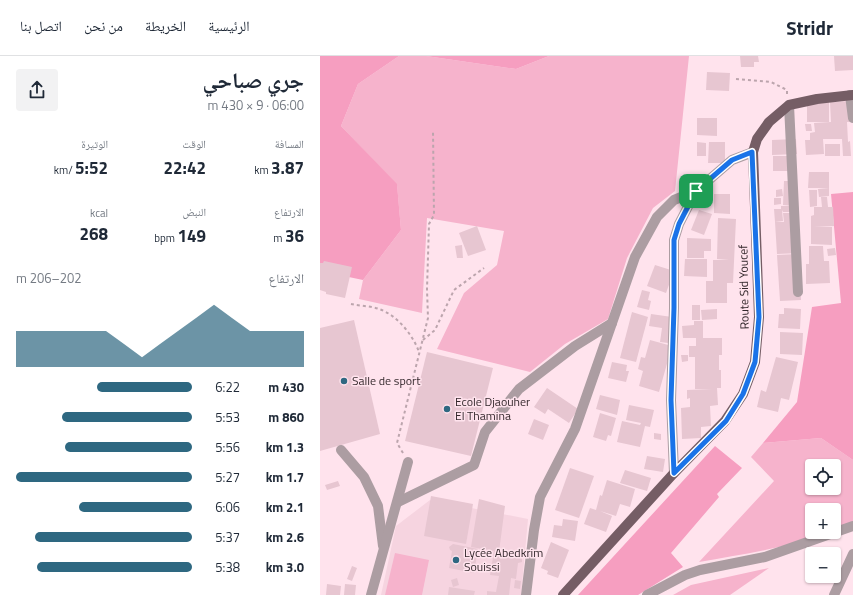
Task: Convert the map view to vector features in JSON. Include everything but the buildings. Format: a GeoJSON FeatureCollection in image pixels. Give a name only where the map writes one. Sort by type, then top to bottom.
{"type":"FeatureCollection","features":[{"type":"Feature","properties":{"kind":"main road","name":"Route Sid Youcef"},"geometry":{"type":"LineString","coordinates":[[563,595],[674,473],[726,421],[743,394],[755,362],[759,317],[752,152],[757,139],[769,122],[789,105],[817,99],[852,95]]}},
{"type":"Feature","properties":{"kind":"street"},"geometry":{"type":"LineString","coordinates":[[852,95],[853,118]]}},
{"type":"Feature","properties":{"kind":"street"},"geometry":{"type":"LineString","coordinates":[[789,105],[798,292]]}},
{"type":"Feature","properties":{"kind":"street"},"geometry":{"type":"LineString","coordinates":[[526,595],[534,530],[540,497],[575,429],[635,257],[657,217],[674,200],[696,191],[732,160],[752,152]]}},
{"type":"Feature","properties":{"kind":"street"},"geometry":{"type":"LineString","coordinates":[[674,473],[671,400],[674,308],[674,240],[679,224],[696,191]]}},
{"type":"Feature","properties":{"kind":"street"},"geometry":{"type":"LineString","coordinates":[[398,502],[474,465],[485,432],[520,389],[576,346],[612,323]]}},
{"type":"Feature","properties":{"kind":"street"},"geometry":{"type":"LineString","coordinates":[[341,450],[364,478],[378,506],[384,552]]}},
{"type":"Feature","properties":{"kind":"street"},"geometry":{"type":"LineString","coordinates":[[371,595],[408,462]]}},
{"type":"Feature","properties":{"kind":"street"},"geometry":{"type":"LineString","coordinates":[[647,595],[685,575],[700,570],[765,557],[853,526]]}},
{"type":"Feature","properties":{"kind":"street"},"geometry":{"type":"LineString","coordinates":[[834,595],[853,554]]}},
{"type":"Feature","properties":{"kind":"path"},"geometry":{"type":"LineString","coordinates":[[736,79],[771,82],[787,90],[789,105]]}},
{"type":"Feature","properties":{"kind":"path"},"geometry":{"type":"LineString","coordinates":[[408,462],[397,442],[428,318],[427,289],[429,224],[434,216],[433,131]]}},
{"type":"Feature","properties":{"kind":"path"},"geometry":{"type":"LineString","coordinates":[[422,340],[435,330],[454,290],[484,268]]}},
{"type":"Feature","properties":{"kind":"path"},"geometry":{"type":"LineString","coordinates":[[351,304],[380,309],[397,319],[416,344],[419,353]]}},
{"type":"Feature","properties":{"kind":"shaded area"},"geometry":{"type":"Polygon","coordinates":[[[320,56],[399,56],[358,84],[341,126],[397,184],[401,230],[363,280],[320,271],[320,56]]]}},
{"type":"Feature","properties":{"kind":"shaded area"},"geometry":{"type":"Polygon","coordinates":[[[399,56],[426,56],[516,69],[549,56],[689,56],[675,191],[653,208],[627,258],[608,319],[565,344],[530,372],[437,349],[464,293],[497,265],[504,231],[427,218],[422,313],[359,299],[363,280],[401,230],[397,185],[341,126],[358,84],[399,56]]]}},
{"type":"Feature","properties":{"kind":"shaded area"},"geometry":{"type":"Polygon","coordinates":[[[426,56],[549,56],[516,69],[426,56]]]}},
{"type":"Feature","properties":{"kind":"shaded area"},"geometry":{"type":"Polygon","coordinates":[[[853,192],[853,460],[821,438],[763,443],[797,402],[812,307],[841,303],[831,194],[853,192]]]}},
{"type":"Feature","properties":{"kind":"shaded area"},"geometry":{"type":"Polygon","coordinates":[[[821,438],[853,460],[853,523],[841,527],[841,503],[805,503],[805,539],[809,539],[749,553],[699,562],[774,481],[751,457],[763,443],[821,438]]]}},
{"type":"Feature","properties":{"kind":"shaded area"},"geometry":{"type":"Polygon","coordinates":[[[715,446],[742,468],[717,494],[719,497],[671,553],[683,567],[638,595],[578,595],[715,446]]]}},
{"type":"Feature","properties":{"kind":"shaded area","name":"Lycée Abedkrim Souissi"},"geometry":{"type":"Polygon","coordinates":[[[430,500],[528,519],[521,595],[381,595],[396,526],[430,500]]]}},
{"type":"Feature","properties":{"kind":"shaded area"},"geometry":{"type":"Polygon","coordinates":[[[395,553],[429,560],[422,595],[385,595],[395,553]]]}},
{"type":"Feature","properties":{"kind":"shaded area"},"geometry":{"type":"Polygon","coordinates":[[[769,568],[730,595],[673,595],[691,585],[769,568]]]}},
{"type":"Feature","properties":{"kind":"place","name":"Salle de sport"},"geometry":{"type":"Point","coordinates":[344,381]}},
{"type":"Feature","properties":{"kind":"place","name":"Ecole Djaouher El Thamina"},"geometry":{"type":"Point","coordinates":[447,409]}},
{"type":"Feature","properties":{"kind":"place","name":"Lycée Abedkrim Souissi"},"geometry":{"type":"Point","coordinates":[456,560]}},
{"type":"Feature","properties":{"kind":"route"},"geometry":{"type":"LineString","coordinates":[[752,152],[759,317],[755,362],[743,394],[726,421],[674,473],[671,400],[674,308],[674,240],[679,224],[696,191],[732,160],[752,152]]}}]}
